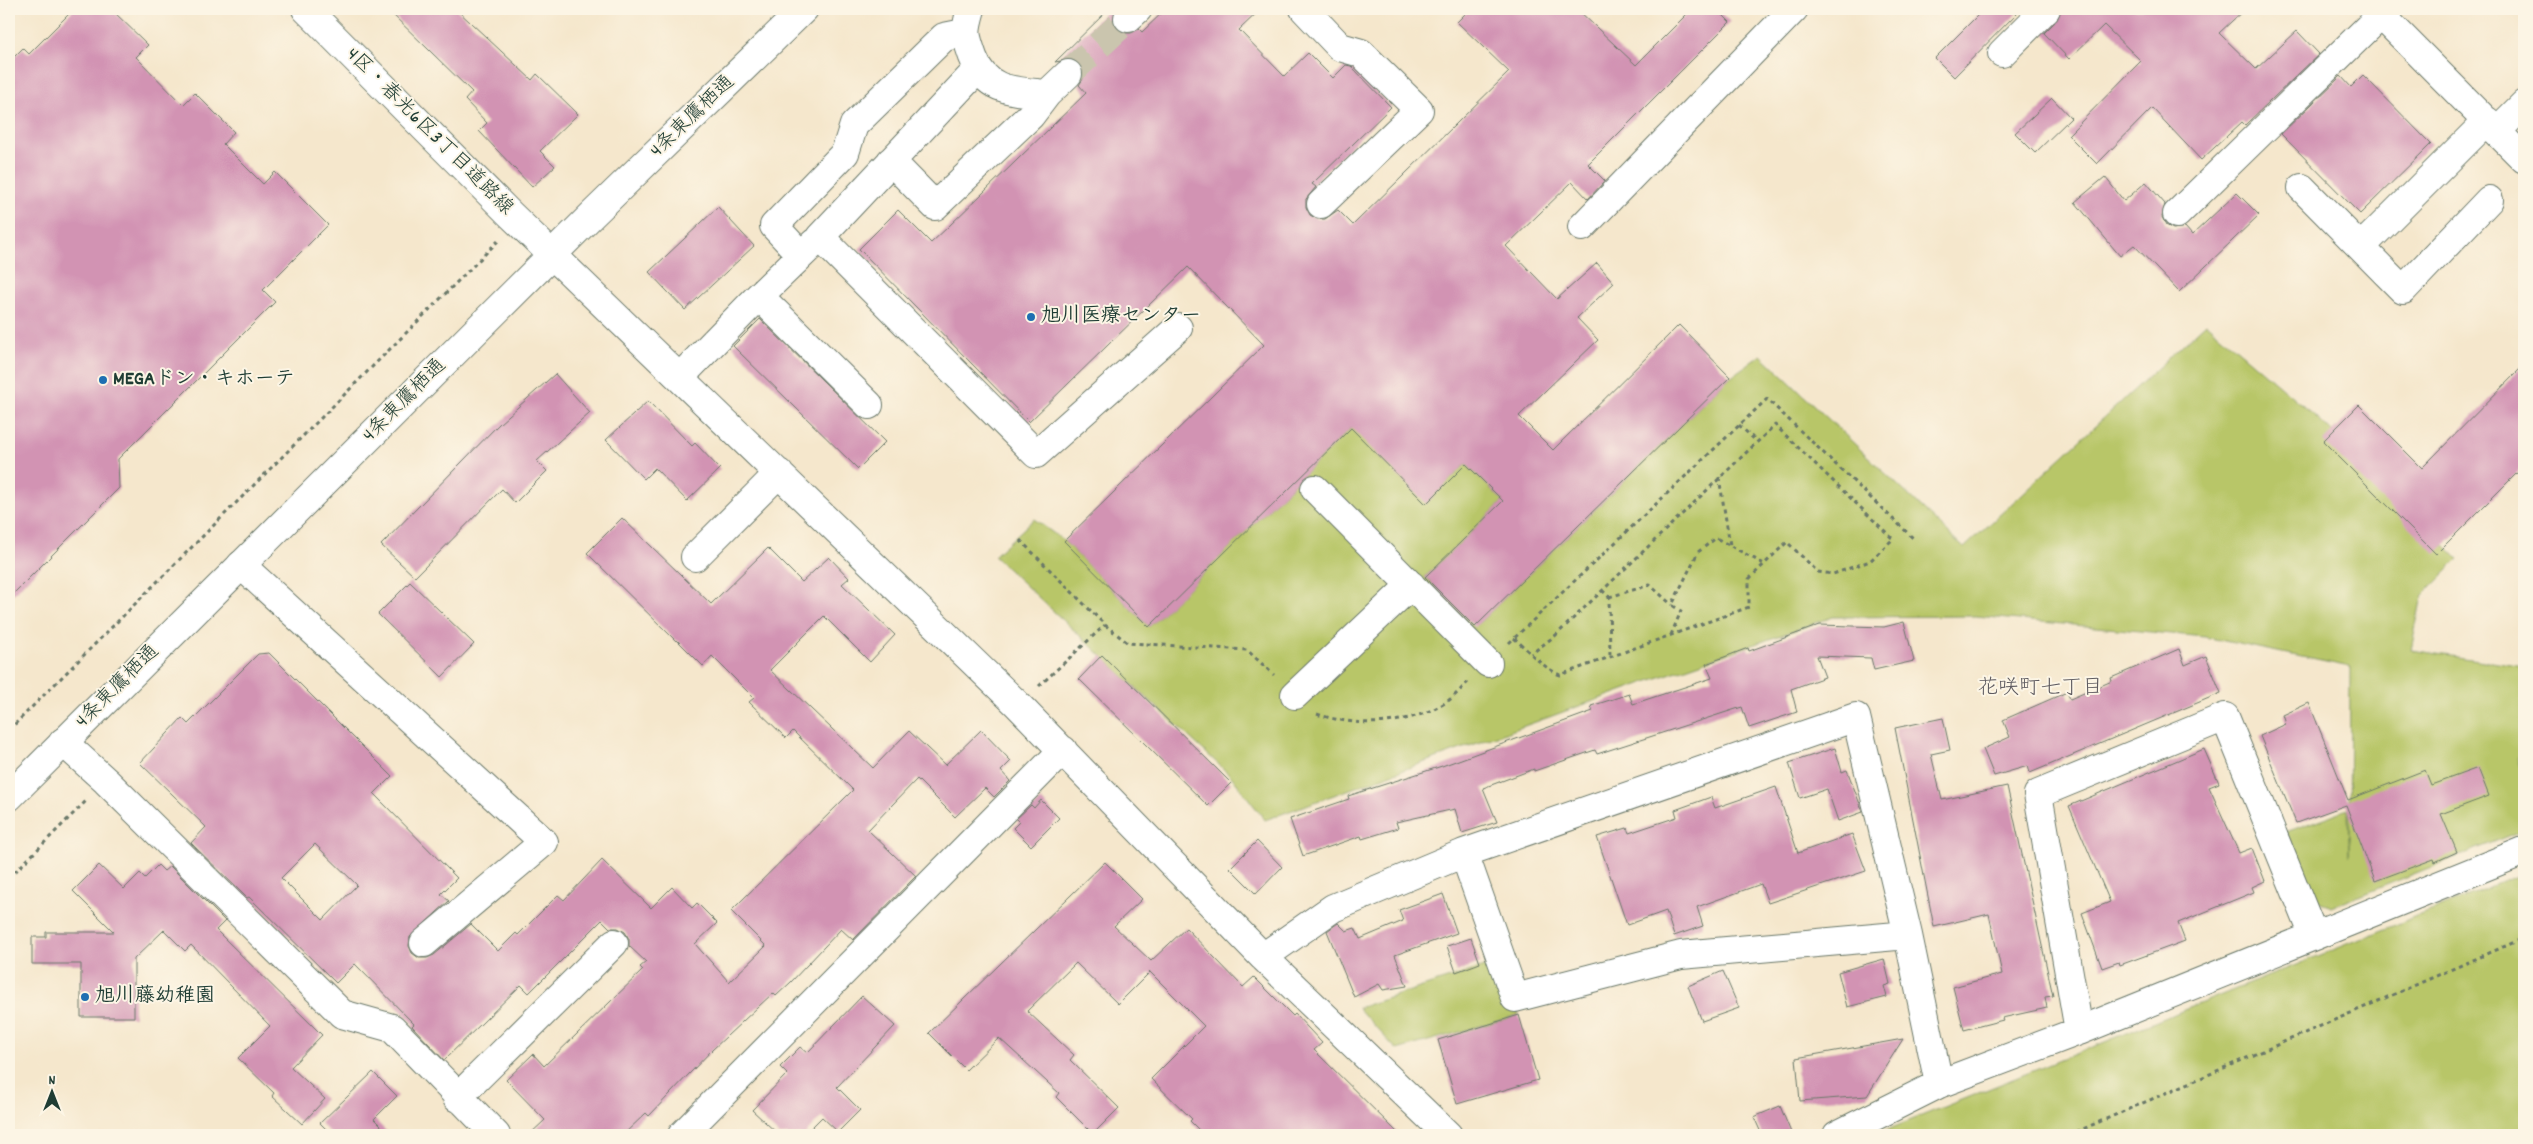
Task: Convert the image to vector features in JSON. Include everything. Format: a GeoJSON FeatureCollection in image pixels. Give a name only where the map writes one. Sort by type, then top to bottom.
{"type":"FeatureCollection","features":[{"type":"Feature","properties":{"kind":"main road","name":"4区・春光6区3丁目道路線"},"geometry":{"type":"LineString","coordinates":[[306,9],[510,214],[1063,750],[1263,957],[1448,1135]]}},
{"type":"Feature","properties":{"kind":"main road","name":"4条東鷹栖通"},"geometry":{"type":"LineString","coordinates":[[9,797],[553,254],[804,9]]}},
{"type":"Feature","properties":{"kind":"main road"},"geometry":{"type":"LineString","coordinates":[[1304,9],[1340,47],[1361,53],[1419,110],[1320,204]]}},
{"type":"Feature","properties":{"kind":"main road"},"geometry":{"type":"LineString","coordinates":[[1582,227],[1794,9]]}},
{"type":"Feature","properties":{"kind":"main road"},"geometry":{"type":"LineString","coordinates":[[2002,53],[2046,9]]}},
{"type":"Feature","properties":{"kind":"main road"},"geometry":{"type":"LineString","coordinates":[[2177,214],[2378,12],[2524,159]]}},
{"type":"Feature","properties":{"kind":"main road"},"geometry":{"type":"LineString","coordinates":[[1047,94],[1012,91],[990,83],[978,70],[968,21],[944,37],[854,125],[845,153],[774,226],[810,246],[1036,454],[1178,328]]}},
{"type":"Feature","properties":{"kind":"main road"},"geometry":{"type":"LineString","coordinates":[[680,377],[810,246],[978,70]]}},
{"type":"Feature","properties":{"kind":"main road"},"geometry":{"type":"LineString","coordinates":[[891,161],[935,206],[1031,115],[1047,94],[1068,74]]}},
{"type":"Feature","properties":{"kind":"main road"},"geometry":{"type":"LineString","coordinates":[[2361,247],[2492,126],[2524,104]]}},
{"type":"Feature","properties":{"kind":"main road"},"geometry":{"type":"LineString","coordinates":[[2302,188],[2403,290],[2489,200]]}},
{"type":"Feature","properties":{"kind":"main road"},"geometry":{"type":"LineString","coordinates":[[759,296],[869,405]]}},
{"type":"Feature","properties":{"kind":"main road"},"geometry":{"type":"LineString","coordinates":[[695,557],[779,473]]}},
{"type":"Feature","properties":{"kind":"main road"},"geometry":{"type":"LineString","coordinates":[[1315,489],[1488,662]]}},
{"type":"Feature","properties":{"kind":"main road"},"geometry":{"type":"LineString","coordinates":[[241,565],[544,842],[424,943]]}},
{"type":"Feature","properties":{"kind":"main road"},"geometry":{"type":"LineString","coordinates":[[1295,695],[1411,585]]}},
{"type":"Feature","properties":{"kind":"main road"},"geometry":{"type":"LineString","coordinates":[[1263,957],[1333,908],[1464,853],[1856,717],[1908,935],[1940,1084]]}},
{"type":"Feature","properties":{"kind":"main road"},"geometry":{"type":"LineString","coordinates":[[2079,1030],[2038,794],[2225,717],[2314,936]]}},
{"type":"Feature","properties":{"kind":"main road"},"geometry":{"type":"LineString","coordinates":[[63,742],[106,781],[342,1014],[392,1028],[457,1098],[496,1135]]}},
{"type":"Feature","properties":{"kind":"main road"},"geometry":{"type":"LineString","coordinates":[[682,1135],[1063,750]]}},
{"type":"Feature","properties":{"kind":"main road"},"geometry":{"type":"LineString","coordinates":[[1837,1135],[1940,1084],[2524,851]]}},
{"type":"Feature","properties":{"kind":"main road"},"geometry":{"type":"LineString","coordinates":[[1464,853],[1515,998],[1681,955],[1908,935]]}},
{"type":"Feature","properties":{"kind":"main road"},"geometry":{"type":"LineString","coordinates":[[457,1098],[614,943]]}},
{"type":"Feature","properties":{"kind":"path"},"geometry":{"type":"LineString","coordinates":[[9,730],[500,239]]}},
{"type":"Feature","properties":{"kind":"path"},"geometry":{"type":"LineString","coordinates":[[1020,540],[1105,625],[1128,643],[1247,650],[1314,713],[1336,721],[1361,724],[1390,722],[1416,716],[1446,702],[1767,399],[1914,539]]}},
{"type":"Feature","properties":{"kind":"path"},"geometry":{"type":"LineString","coordinates":[[1739,425],[1756,441]]}},
{"type":"Feature","properties":{"kind":"path"},"geometry":{"type":"LineString","coordinates":[[1514,638],[1549,670],[1560,675],[1749,606],[1749,579],[1787,542],[1818,572],[1834,574],[1870,561],[1893,539],[1775,425],[1719,476],[1556,635],[1532,654]]}},
{"type":"Feature","properties":{"kind":"path"},"geometry":{"type":"LineString","coordinates":[[1719,476],[1730,546]]}},
{"type":"Feature","properties":{"kind":"path"},"geometry":{"type":"LineString","coordinates":[[1672,604],[1698,552],[1716,538],[1764,564]]}},
{"type":"Feature","properties":{"kind":"path"},"geometry":{"type":"LineString","coordinates":[[1609,598],[1650,585],[1681,611],[1670,635]]}},
{"type":"Feature","properties":{"kind":"path"},"geometry":{"type":"LineString","coordinates":[[1602,590],[1609,598],[1610,658]]}},
{"type":"Feature","properties":{"kind":"path"},"geometry":{"type":"LineString","coordinates":[[1018,706],[1105,625]]}},
{"type":"Feature","properties":{"kind":"path"},"geometry":{"type":"LineString","coordinates":[[9,878],[106,781]]}},
{"type":"Feature","properties":{"kind":"path"},"geometry":{"type":"LineString","coordinates":[[2069,1135],[2524,938]]}},
{"type":"Feature","properties":{"kind":"green space"},"geometry":{"type":"Polygon","coordinates":[[[2206,323],[2323,423],[2459,559],[2422,596],[2411,650],[2524,667],[2524,754],[2518,758],[2524,773],[2524,830],[2331,907],[2316,899],[2286,832],[2348,809],[2349,856],[2350,667],[2205,637],[1976,616],[1833,617],[1657,678],[1265,820],[1231,776],[994,556],[1034,519],[1064,541],[1149,627],[1363,416],[1426,503],[1466,464],[1503,501],[1425,577],[1474,628],[1730,377],[1761,355],[1964,548],[2206,323]]]}},
{"type":"Feature","properties":{"kind":"green space"},"geometry":{"type":"Polygon","coordinates":[[[2524,873],[2524,1135],[1878,1135],[1894,1127],[2524,873]]]}},
{"type":"Feature","properties":{"kind":"green space"},"geometry":{"type":"Polygon","coordinates":[[[1502,961],[1519,1015],[1397,1050],[1358,1008],[1502,961]]]}},
{"type":"Feature","properties":{"kind":"building","name":"MEGAドン・キホーテ"},"geometry":{"type":"Polygon","coordinates":[[[74,9],[111,9],[148,45],[136,57],[183,105],[195,93],[234,132],[223,144],[263,184],[275,172],[328,225],[263,290],[275,302],[118,459],[119,488],[9,598],[9,62],[23,48],[29,54],[74,9]]]}},
{"type":"Feature","properties":{"kind":"building"},"geometry":{"type":"Polygon","coordinates":[[[387,9],[456,9],[532,80],[537,74],[578,114],[540,151],[555,166],[532,187],[479,131],[487,123],[465,100],[472,92],[387,9]]]}},
{"type":"Feature","properties":{"kind":"building","name":"旭川医療センター"},"geometry":{"type":"Polygon","coordinates":[[[1109,9],[1116,9],[1113,21],[1116,28],[1123,33],[1131,33],[1139,29],[1142,32],[1166,9],[1261,9],[1239,30],[1284,76],[1308,53],[1333,78],[1346,65],[1351,66],[1391,107],[1312,184],[1316,187],[1306,199],[1306,207],[1310,215],[1317,219],[1325,219],[1338,210],[1353,225],[1509,72],[1457,22],[1470,9],[1577,9],[1636,65],[1692,9],[1717,9],[1730,22],[1588,164],[1605,181],[1588,199],[1572,182],[1506,246],[1557,299],[1597,263],[1614,283],[1577,318],[1598,340],[1519,416],[1553,450],[1679,325],[1730,377],[1475,627],[1425,577],[1503,501],[1466,464],[1426,504],[1351,428],[1149,627],[1064,541],[1264,345],[1188,267],[1029,422],[859,249],[898,210],[931,243],[949,226],[1086,93],[1079,85],[1083,79],[1083,71],[1079,63],[1072,59],[1055,62],[1109,9]]]}},
{"type":"Feature","properties":{"kind":"building"},"geometry":{"type":"Polygon","coordinates":[[[1984,9],[2021,9],[1954,77],[1935,58],[1984,9]]]}},
{"type":"Feature","properties":{"kind":"building"},"geometry":{"type":"Polygon","coordinates":[[[2061,9],[2245,9],[2219,33],[2256,69],[2297,31],[2319,54],[2245,125],[2242,122],[2201,160],[2152,108],[2097,164],[2068,135],[2141,61],[2104,25],[2069,59],[2044,33],[2057,20],[2061,9]]]}},
{"type":"Feature","properties":{"kind":"building"},"geometry":{"type":"Polygon","coordinates":[[[2363,75],[2431,144],[2360,214],[2281,134],[2341,76],[2351,87],[2363,75]]]}},
{"type":"Feature","properties":{"kind":"building"},"geometry":{"type":"Polygon","coordinates":[[[2052,98],[2071,118],[2035,153],[2015,133],[2052,98]]]}},
{"type":"Feature","properties":{"kind":"building"},"geometry":{"type":"Polygon","coordinates":[[[2105,177],[2124,201],[2146,182],[2165,204],[2162,217],[2166,225],[2173,229],[2185,227],[2192,235],[2237,193],[2259,215],[2179,292],[2134,245],[2120,256],[2075,202],[2105,177]]]}},
{"type":"Feature","properties":{"kind":"building"},"geometry":{"type":"Polygon","coordinates":[[[718,207],[754,246],[685,310],[649,272],[718,207]]]}},
{"type":"Feature","properties":{"kind":"building"},"geometry":{"type":"Polygon","coordinates":[[[760,319],[885,442],[858,469],[733,346],[760,319]]]}},
{"type":"Feature","properties":{"kind":"building"},"geometry":{"type":"Polygon","coordinates":[[[2524,365],[2524,466],[2436,554],[2323,441],[2359,405],[2422,468],[2524,365]]]}},
{"type":"Feature","properties":{"kind":"building"},"geometry":{"type":"Polygon","coordinates":[[[555,374],[590,413],[537,461],[547,471],[515,503],[502,489],[415,577],[381,545],[499,424],[555,374]]]}},
{"type":"Feature","properties":{"kind":"building"},"geometry":{"type":"Polygon","coordinates":[[[648,401],[692,446],[695,443],[720,469],[687,501],[655,468],[644,479],[606,440],[648,401]]]}},
{"type":"Feature","properties":{"kind":"building"},"geometry":{"type":"Polygon","coordinates":[[[622,518],[711,604],[768,548],[802,582],[829,557],[849,578],[842,584],[895,635],[870,662],[824,616],[770,670],[873,768],[909,731],[945,765],[981,730],[1011,761],[1001,771],[1010,781],[994,797],[985,788],[955,817],[917,779],[868,830],[916,876],[853,940],[841,929],[791,982],[776,996],[773,993],[712,1050],[649,1116],[646,1113],[623,1135],[529,1135],[545,1120],[506,1080],[533,1054],[544,1066],[643,970],[640,967],[646,962],[629,946],[629,939],[625,932],[618,928],[610,928],[602,920],[529,993],[521,985],[444,1060],[412,1026],[414,1024],[355,964],[336,983],[249,897],[247,898],[191,843],[206,827],[140,763],[182,718],[188,724],[258,654],[269,653],[392,776],[374,794],[457,878],[441,894],[449,901],[410,937],[409,946],[412,953],[419,958],[427,958],[434,955],[471,924],[498,951],[516,933],[518,935],[558,895],[564,900],[602,860],[651,908],[672,887],[692,908],[697,903],[717,923],[695,944],[729,982],[766,946],[731,911],[853,790],[793,731],[786,738],[749,702],[754,698],[712,656],[703,666],[587,553],[622,518]],[[315,844],[281,878],[323,920],[357,885],[315,844]]]}},
{"type":"Feature","properties":{"kind":"building"},"geometry":{"type":"Polygon","coordinates":[[[410,582],[474,644],[442,677],[378,614],[410,582]]]}},
{"type":"Feature","properties":{"kind":"building"},"geometry":{"type":"Polygon","coordinates":[[[1904,622],[1914,661],[1874,670],[1871,658],[1817,656],[1825,677],[1791,689],[1797,712],[1749,728],[1742,707],[1597,754],[1595,750],[1534,771],[1534,769],[1483,788],[1497,822],[1462,833],[1455,809],[1396,822],[1398,828],[1362,839],[1361,836],[1303,856],[1290,819],[1349,799],[1348,796],[1442,766],[1593,711],[1591,706],[1629,694],[1633,704],[1712,678],[1706,664],[1748,648],[1749,651],[1820,625],[1884,627],[1904,622]]]}},
{"type":"Feature","properties":{"kind":"building"},"geometry":{"type":"Polygon","coordinates":[[[2179,649],[2185,665],[2206,656],[2221,693],[2030,773],[2028,766],[1994,776],[1983,749],[2010,737],[2003,720],[2067,692],[2070,699],[2112,681],[2111,678],[2179,649]]]}},
{"type":"Feature","properties":{"kind":"building"},"geometry":{"type":"Polygon","coordinates":[[[1102,655],[1231,783],[1208,806],[1079,679],[1102,655]]]}},
{"type":"Feature","properties":{"kind":"building"},"geometry":{"type":"Polygon","coordinates":[[[2309,703],[2348,800],[2425,770],[2431,785],[2478,768],[2489,796],[2441,814],[2457,852],[2435,862],[2434,859],[2375,881],[2346,805],[2296,823],[2260,736],[2286,724],[2283,715],[2309,703]]]}},
{"type":"Feature","properties":{"kind":"building"},"geometry":{"type":"Polygon","coordinates":[[[1943,718],[1950,750],[1931,754],[1942,800],[2007,786],[2053,996],[2045,997],[2047,1008],[2002,1018],[2003,1020],[1964,1030],[1953,987],[2002,974],[1989,914],[1934,927],[1895,728],[1943,718]]]}},
{"type":"Feature","properties":{"kind":"building"},"geometry":{"type":"Polygon","coordinates":[[[1835,748],[1842,772],[1847,770],[1863,812],[1838,821],[1827,789],[1800,798],[1789,763],[1835,748]]]}},
{"type":"Feature","properties":{"kind":"building"},"geometry":{"type":"Polygon","coordinates":[[[2204,749],[2219,783],[2209,787],[2239,853],[2252,848],[2265,881],[2252,887],[2254,892],[2178,923],[2185,941],[2120,965],[2119,962],[2102,968],[2082,913],[2110,902],[2069,806],[2204,749]]]}},
{"type":"Feature","properties":{"kind":"building"},"geometry":{"type":"Polygon","coordinates":[[[1776,787],[1798,853],[1852,834],[1866,871],[1768,903],[1761,884],[1697,907],[1703,926],[1674,936],[1666,911],[1627,925],[1597,837],[1627,828],[1629,833],[1677,817],[1675,810],[1711,797],[1715,808],[1776,787]]]}},
{"type":"Feature","properties":{"kind":"building"},"geometry":{"type":"Polygon","coordinates":[[[1041,800],[1059,818],[1031,846],[1013,828],[1019,822],[1016,819],[1031,805],[1034,808],[1041,800]]]}},
{"type":"Feature","properties":{"kind":"building"},"geometry":{"type":"Polygon","coordinates":[[[1257,841],[1282,867],[1256,894],[1230,868],[1257,841]]]}},
{"type":"Feature","properties":{"kind":"building"},"geometry":{"type":"Polygon","coordinates":[[[1105,862],[1142,899],[1114,926],[1151,961],[1186,928],[1243,987],[1254,977],[1293,1016],[1295,1014],[1322,1043],[1314,1050],[1400,1135],[1204,1135],[1190,1121],[1192,1119],[1151,1079],[1204,1026],[1150,972],[1118,1004],[1076,963],[1027,1011],[1074,1055],[1070,1060],[1119,1108],[1093,1134],[1056,1097],[1059,1093],[999,1038],[966,1070],[929,1033],[1105,862]]]}},
{"type":"Feature","properties":{"kind":"building"},"geometry":{"type":"Polygon","coordinates":[[[99,865],[124,889],[140,873],[145,878],[158,865],[164,871],[170,866],[225,921],[216,930],[322,1035],[291,1067],[325,1099],[302,1124],[272,1096],[274,1093],[238,1058],[270,1026],[191,945],[185,951],[164,930],[134,959],[134,1017],[81,1017],[81,964],[32,964],[32,937],[46,937],[46,932],[114,932],[73,891],[99,865]]]}},
{"type":"Feature","properties":{"kind":"building"},"geometry":{"type":"Polygon","coordinates":[[[1443,894],[1457,933],[1395,955],[1407,986],[1383,990],[1379,984],[1354,997],[1327,931],[1338,923],[1346,931],[1355,928],[1360,939],[1403,921],[1399,910],[1443,894]]]}},
{"type":"Feature","properties":{"kind":"building"},"geometry":{"type":"Polygon","coordinates":[[[1471,938],[1480,963],[1456,972],[1447,946],[1471,938]]]}},
{"type":"Feature","properties":{"kind":"building"},"geometry":{"type":"Polygon","coordinates":[[[1884,959],[1890,984],[1884,986],[1887,997],[1847,1007],[1838,972],[1884,959]]]}},
{"type":"Feature","properties":{"kind":"building"},"geometry":{"type":"Polygon","coordinates":[[[1723,971],[1739,1008],[1702,1021],[1688,986],[1723,971]]]}},
{"type":"Feature","properties":{"kind":"building"},"geometry":{"type":"Polygon","coordinates":[[[862,996],[895,1026],[837,1087],[860,1110],[838,1132],[822,1117],[804,1135],[779,1135],[752,1110],[787,1074],[780,1067],[800,1047],[807,1053],[862,996]]]}},
{"type":"Feature","properties":{"kind":"building"},"geometry":{"type":"Polygon","coordinates":[[[1519,1015],[1538,1080],[1457,1104],[1438,1040],[1519,1015]]]}},
{"type":"Feature","properties":{"kind":"building"},"geometry":{"type":"Polygon","coordinates":[[[1903,1039],[1867,1096],[1800,1101],[1796,1058],[1903,1039]]]}},
{"type":"Feature","properties":{"kind":"building"},"geometry":{"type":"Polygon","coordinates":[[[373,1072],[397,1096],[374,1119],[390,1135],[332,1135],[320,1123],[373,1072]]]}},
{"type":"Feature","properties":{"kind":"building"},"geometry":{"type":"Polygon","coordinates":[[[1780,1106],[1792,1135],[1762,1135],[1754,1117],[1780,1106]]]}},
{"type":"Feature","properties":{"kind":"tunnel"},"geometry":{"type":"LineString","coordinates":[[1068,74],[1128,18]]}},
{"type":"Feature","properties":{"kind":"place","name":"旭川医療センター"},"geometry":{"type":"Point","coordinates":[1031,317]}},
{"type":"Feature","properties":{"kind":"place","name":"MEGAドン・キホーテ"},"geometry":{"type":"Point","coordinates":[103,380]}},
{"type":"Feature","properties":{"kind":"place","name":"旭川藤幼稚園"},"geometry":{"type":"Point","coordinates":[85,997]}},
{"type":"Feature","properties":{"kind":"district","name":"花咲町七丁目"},"geometry":{"type":"Point","coordinates":[2040,689]}}]}
